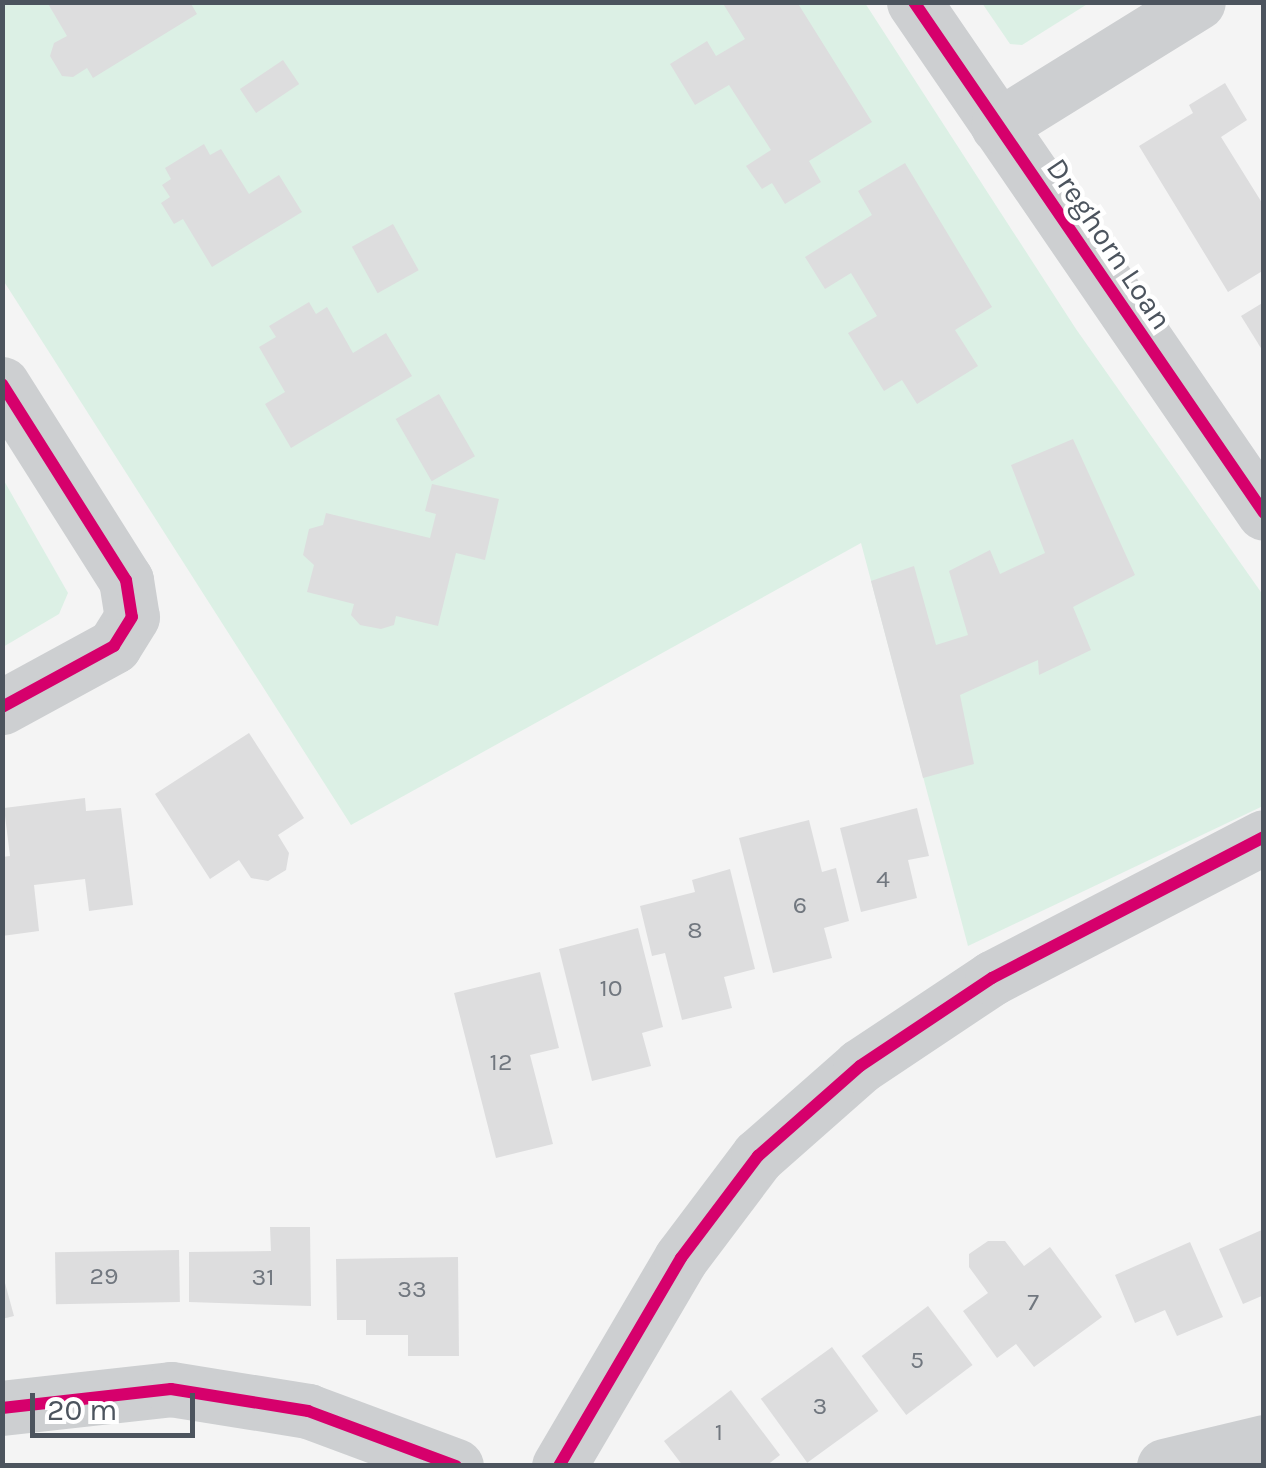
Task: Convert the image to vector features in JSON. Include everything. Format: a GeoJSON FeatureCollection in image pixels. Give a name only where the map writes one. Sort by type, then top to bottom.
{"type":"FeatureCollection","features":[{"type":"Feature","properties":{"kind":"street","name":"Dreghorn Loan"},"geometry":{"type":"LineString","coordinates":[[914,2],[1264,514]]}},
{"type":"Feature","properties":{"kind":"street"},"geometry":{"type":"LineString","coordinates":[[998,126],[1198,2]]}},
{"type":"Feature","properties":{"kind":"street"},"geometry":{"type":"LineString","coordinates":[[2,384],[126,580],[132,616],[114,646],[2,707]]}},
{"type":"Feature","properties":{"kind":"street"},"geometry":{"type":"LineString","coordinates":[[560,1466],[681,1258],[758,1156],[787,1130],[860,1066],[992,978],[1264,837]]}},
{"type":"Feature","properties":{"kind":"street"},"geometry":{"type":"LineString","coordinates":[[2,1408],[171,1389],[308,1411],[456,1466]]}},
{"type":"Feature","properties":{"kind":"street"},"geometry":{"type":"LineString","coordinates":[[1164,1466],[1245,1431]]}},
{"type":"Feature","properties":{"kind":"green space"},"geometry":{"type":"Polygon","coordinates":[[[3,3],[865,3],[1076,329],[1263,595],[1263,806],[968,946],[861,543],[351,825],[3,280],[3,3]]]}},
{"type":"Feature","properties":{"kind":"green space"},"geometry":{"type":"Polygon","coordinates":[[[982,3],[1089,3],[1022,45],[1010,44],[982,3]]]}},
{"type":"Feature","properties":{"kind":"green space"},"geometry":{"type":"Polygon","coordinates":[[[3,479],[68,593],[59,614],[3,647],[3,479]]]}},
{"type":"Feature","properties":{"kind":"building"},"geometry":{"type":"Polygon","coordinates":[[[47,2],[190,2],[197,14],[93,78],[87,68],[73,77],[62,76],[50,56],[54,43],[67,36],[47,2]]]}},
{"type":"Feature","properties":{"kind":"building"},"geometry":{"type":"Polygon","coordinates":[[[722,2],[797,2],[872,122],[809,161],[821,182],[785,204],[772,183],[762,189],[746,166],[771,150],[729,85],[695,105],[670,64],[707,41],[716,56],[745,39],[722,2]]]}},
{"type":"Feature","properties":{"kind":"building"},"geometry":{"type":"Polygon","coordinates":[[[283,60],[299,84],[256,113],[240,89],[283,60]]]}},
{"type":"Feature","properties":{"kind":"building"},"geometry":{"type":"Polygon","coordinates":[[[1225,83],[1247,120],[1221,137],[1264,206],[1264,270],[1228,292],[1139,146],[1193,113],[1189,105],[1225,83]]]}},
{"type":"Feature","properties":{"kind":"building"},"geometry":{"type":"Polygon","coordinates":[[[204,144],[210,155],[221,149],[249,194],[279,175],[302,212],[212,267],[183,219],[174,224],[161,203],[170,197],[162,185],[171,179],[165,168],[204,144]]]}},
{"type":"Feature","properties":{"kind":"building"},"geometry":{"type":"Polygon","coordinates":[[[905,163],[992,307],[955,330],[978,366],[917,404],[902,380],[884,391],[848,333],[877,316],[851,273],[825,289],[805,257],[872,215],[858,191],[905,163]]]}},
{"type":"Feature","properties":{"kind":"building"},"geometry":{"type":"Polygon","coordinates":[[[393,224],[419,270],[378,293],[352,247],[393,224]]]}},
{"type":"Feature","properties":{"kind":"building"},"geometry":{"type":"Polygon","coordinates":[[[309,302],[316,314],[327,307],[353,353],[386,333],[412,376],[291,448],[265,404],[285,392],[259,347],[276,337],[269,326],[309,302]]]}},
{"type":"Feature","properties":{"kind":"building"},"geometry":{"type":"Polygon","coordinates":[[[1264,302],[1264,353],[1241,316],[1264,302]]]}},
{"type":"Feature","properties":{"kind":"building"},"geometry":{"type":"Polygon","coordinates":[[[439,394],[475,456],[432,481],[396,419],[439,394]]]}},
{"type":"Feature","properties":{"kind":"building"},"geometry":{"type":"Polygon","coordinates":[[[1073,439],[1135,575],[1073,607],[1091,650],[1039,675],[1038,660],[960,695],[974,764],[923,778],[871,581],[914,566],[936,645],[968,635],[949,571],[990,550],[1000,574],[1045,553],[1011,465],[1073,439]]]}},
{"type":"Feature","properties":{"kind":"building"},"geometry":{"type":"Polygon","coordinates":[[[432,484],[499,499],[485,560],[456,553],[438,626],[396,616],[394,625],[381,629],[360,625],[351,615],[354,604],[307,592],[314,565],[303,555],[309,529],[323,525],[326,513],[430,538],[436,514],[425,511],[432,484]]]}},
{"type":"Feature","properties":{"kind":"building"},"geometry":{"type":"Polygon","coordinates":[[[249,733],[304,818],[278,835],[289,853],[286,870],[268,881],[251,878],[239,860],[210,879],[155,794],[249,733]]]}},
{"type":"Feature","properties":{"kind":"building"},"geometry":{"type":"Polygon","coordinates":[[[85,798],[86,811],[121,808],[133,905],[89,911],[85,879],[34,885],[39,931],[2,936],[2,857],[10,856],[4,808],[85,798]]]}},
{"type":"Feature","properties":{"kind":"building"},"geometry":{"type":"Polygon","coordinates":[[[917,808],[929,856],[908,860],[917,898],[861,912],[840,828],[917,808]]]}},
{"type":"Feature","properties":{"kind":"building"},"geometry":{"type":"Polygon","coordinates":[[[809,820],[822,872],[836,868],[849,921],[824,928],[832,958],[773,973],[739,838],[809,820]]]}},
{"type":"Feature","properties":{"kind":"building"},"geometry":{"type":"Polygon","coordinates":[[[730,869],[755,969],[724,977],[732,1008],[682,1020],[665,953],[652,956],[640,906],[695,892],[692,880],[730,869]]]}},
{"type":"Feature","properties":{"kind":"building"},"geometry":{"type":"Polygon","coordinates":[[[638,928],[663,1027],[642,1033],[651,1066],[592,1081],[559,949],[638,928]]]}},
{"type":"Feature","properties":{"kind":"building"},"geometry":{"type":"Polygon","coordinates":[[[540,972],[559,1048],[530,1055],[553,1144],[496,1158],[454,993],[540,972]]]}},
{"type":"Feature","properties":{"kind":"building"},"geometry":{"type":"Polygon","coordinates":[[[270,1227],[310,1227],[311,1306],[189,1302],[189,1252],[271,1251],[270,1227]]]}},
{"type":"Feature","properties":{"kind":"building"},"geometry":{"type":"Polygon","coordinates":[[[1264,1229],[1264,1295],[1243,1304],[1219,1249],[1264,1229]]]}},
{"type":"Feature","properties":{"kind":"building"},"geometry":{"type":"Polygon","coordinates":[[[988,1241],[1005,1241],[1024,1266],[1050,1247],[1102,1317],[1034,1367],[1016,1344],[997,1358],[963,1311],[988,1293],[969,1267],[969,1254],[988,1241]]]}},
{"type":"Feature","properties":{"kind":"building"},"geometry":{"type":"Polygon","coordinates":[[[1190,1242],[1223,1317],[1177,1336],[1165,1310],[1135,1323],[1115,1275],[1190,1242]]]}},
{"type":"Feature","properties":{"kind":"building"},"geometry":{"type":"Polygon","coordinates":[[[179,1250],[180,1302],[56,1304],[55,1252],[179,1250]]]}},
{"type":"Feature","properties":{"kind":"building"},"geometry":{"type":"Polygon","coordinates":[[[458,1257],[459,1356],[408,1356],[408,1335],[366,1335],[366,1320],[337,1320],[336,1259],[458,1257]]]}},
{"type":"Feature","properties":{"kind":"building"},"geometry":{"type":"Polygon","coordinates":[[[2,1272],[14,1316],[2,1319],[2,1272]]]}},
{"type":"Feature","properties":{"kind":"building"},"geometry":{"type":"Polygon","coordinates":[[[928,1306],[973,1365],[906,1415],[862,1356],[928,1306]]]}},
{"type":"Feature","properties":{"kind":"building"},"geometry":{"type":"Polygon","coordinates":[[[832,1347],[878,1411],[807,1463],[761,1399],[832,1347]]]}},
{"type":"Feature","properties":{"kind":"building"},"geometry":{"type":"Polygon","coordinates":[[[731,1390],[780,1455],[766,1466],[683,1466],[664,1441],[731,1390]]]}},
{"type":"Feature","properties":{"kind":"cycle path"},"geometry":{"type":"LineString","coordinates":[[914,2],[1264,513]]}},
{"type":"Feature","properties":{"kind":"cycle path"},"geometry":{"type":"LineString","coordinates":[[2,384],[126,580],[132,617],[114,646],[2,707]]}},
{"type":"Feature","properties":{"kind":"cycle path"},"geometry":{"type":"LineString","coordinates":[[559,1466],[681,1258],[758,1156],[860,1066],[992,978],[1264,837]]}},
{"type":"Feature","properties":{"kind":"cycle path"},"geometry":{"type":"LineString","coordinates":[[2,1408],[171,1389],[308,1411],[456,1466]]}}]}
